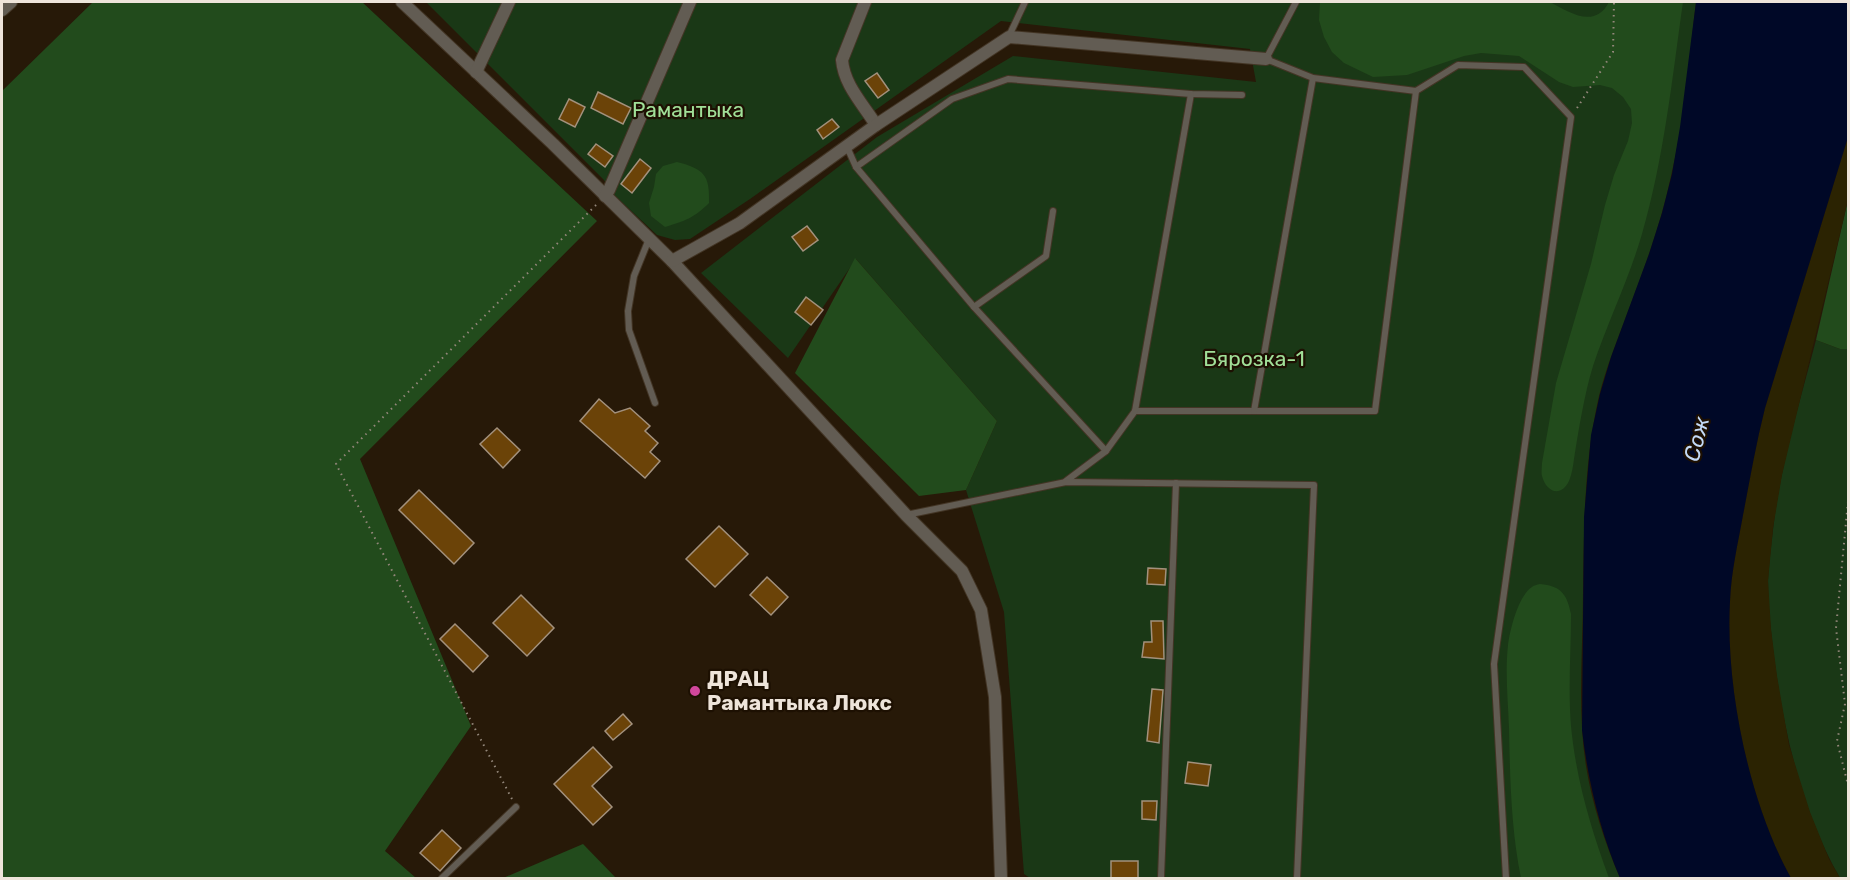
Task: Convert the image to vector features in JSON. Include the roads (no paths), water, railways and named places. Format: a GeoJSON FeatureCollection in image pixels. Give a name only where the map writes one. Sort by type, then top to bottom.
{"type":"FeatureCollection","features":[{"type":"Feature","properties":{"kind":"street"},"geometry":{"type":"LineString","coordinates":[[2,10],[11,2]]}},
{"type":"Feature","properties":{"kind":"street"},"geometry":{"type":"LineString","coordinates":[[402,2],[553,144],[672,261],[906,515],[962,571],[981,610],[995,697],[1001,879]]}},
{"type":"Feature","properties":{"kind":"street"},"geometry":{"type":"LineString","coordinates":[[476,72],[509,2]]}},
{"type":"Feature","properties":{"kind":"street"},"geometry":{"type":"LineString","coordinates":[[605,196],[690,2]]}},
{"type":"Feature","properties":{"kind":"street"},"geometry":{"type":"LineString","coordinates":[[865,2],[842,60],[845,79],[876,124]]}},
{"type":"Feature","properties":{"kind":"street"},"geometry":{"type":"LineString","coordinates":[[672,261],[740,223],[876,124],[1009,37],[1266,59]]}},
{"type":"Feature","properties":{"kind":"lane"},"geometry":{"type":"LineString","coordinates":[[1009,37],[1025,2]]}},
{"type":"Feature","properties":{"kind":"lane"},"geometry":{"type":"LineString","coordinates":[[1296,2],[1266,59],[1313,78],[1416,91],[1458,65],[1524,67],[1571,117],[1494,664],[1506,879]]}},
{"type":"Feature","properties":{"kind":"lane"},"geometry":{"type":"LineString","coordinates":[[1254,411],[1313,78]]}},
{"type":"Feature","properties":{"kind":"lane"},"geometry":{"type":"LineString","coordinates":[[856,167],[952,99],[1008,79],[1191,94],[1242,95]]}},
{"type":"Feature","properties":{"kind":"lane"},"geometry":{"type":"LineString","coordinates":[[1135,411],[1375,411],[1416,91]]}},
{"type":"Feature","properties":{"kind":"lane"},"geometry":{"type":"LineString","coordinates":[[1066,482],[1106,451],[1135,411],[1191,94]]}},
{"type":"Feature","properties":{"kind":"lane"},"geometry":{"type":"LineString","coordinates":[[847,147],[856,167],[974,307],[1106,451]]}},
{"type":"Feature","properties":{"kind":"lane"},"geometry":{"type":"LineString","coordinates":[[974,307],[1046,256],[1053,211]]}},
{"type":"Feature","properties":{"kind":"lane"},"geometry":{"type":"LineString","coordinates":[[649,239],[634,276],[628,311],[629,330],[655,403]]}},
{"type":"Feature","properties":{"kind":"lane"},"geometry":{"type":"LineString","coordinates":[[906,515],[1066,482],[1314,485],[1297,879]]}},
{"type":"Feature","properties":{"kind":"lane"},"geometry":{"type":"LineString","coordinates":[[1161,879],[1176,483]]}},
{"type":"Feature","properties":{"kind":"lane"},"geometry":{"type":"LineString","coordinates":[[442,879],[516,807]]}},
{"type":"Feature","properties":{"kind":"water","name":"Сож"},"geometry":{"type":"Polygon","coordinates":[[[1696,2],[1848,2],[1848,137],[1765,408],[1733,568],[1731,590],[1729,634],[1736,706],[1743,743],[1763,815],[1791,878],[1620,878],[1606,842],[1596,806],[1582,730],[1584,517],[1591,435],[1611,357],[1649,254],[1672,174],[1696,2]]]}},
{"type":"Feature","properties":{"kind":"place","name":"ДРАЦ Рамантыка Люкс"},"geometry":{"type":"Point","coordinates":[695,691]}},
{"type":"Feature","properties":{"kind":"park label","name":"Рамантыка"},"geometry":{"type":"Point","coordinates":[688,110]}},
{"type":"Feature","properties":{"kind":"park label","name":"Бярозка-1"},"geometry":{"type":"Point","coordinates":[1254,359]}}]}
